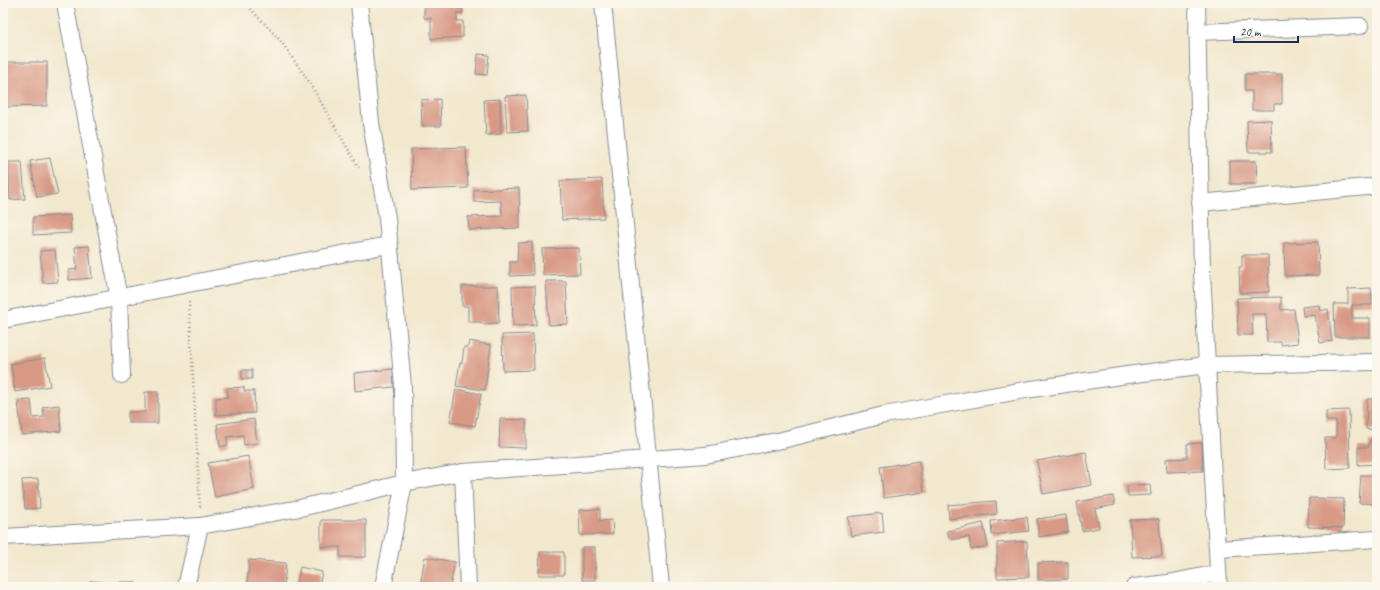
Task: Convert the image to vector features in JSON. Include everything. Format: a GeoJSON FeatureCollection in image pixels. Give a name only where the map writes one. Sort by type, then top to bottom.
{"type":"FeatureCollection","features":[{"type":"Feature","properties":{"kind":"street"},"geometry":{"type":"LineString","coordinates":[[65,3],[118,299],[122,375]]}},
{"type":"Feature","properties":{"kind":"street"},"geometry":{"type":"LineString","coordinates":[[359,3],[370,115],[386,218],[403,386],[404,483],[383,587]]}},
{"type":"Feature","properties":{"kind":"street"},"geometry":{"type":"LineString","coordinates":[[603,3],[661,587]]}},
{"type":"Feature","properties":{"kind":"street"},"geometry":{"type":"LineString","coordinates":[[1134,587],[1218,580],[1218,549],[1207,365],[1200,203],[1197,3]]}},
{"type":"Feature","properties":{"kind":"street"},"geometry":{"type":"LineString","coordinates":[[1197,32],[1360,26]]}},
{"type":"Feature","properties":{"kind":"street"},"geometry":{"type":"LineString","coordinates":[[1200,203],[1377,186]]}},
{"type":"Feature","properties":{"kind":"street"},"geometry":{"type":"LineString","coordinates":[[3,320],[118,299],[388,245]]}},
{"type":"Feature","properties":{"kind":"street"},"geometry":{"type":"LineString","coordinates":[[3,537],[200,526],[300,508],[404,483],[463,472],[706,455],[782,440],[884,416],[1025,390],[1127,374],[1207,365],[1377,362]]}},
{"type":"Feature","properties":{"kind":"street"},"geometry":{"type":"LineString","coordinates":[[463,472],[468,587]]}},
{"type":"Feature","properties":{"kind":"street"},"geometry":{"type":"LineString","coordinates":[[186,587],[200,526]]}},
{"type":"Feature","properties":{"kind":"street"},"geometry":{"type":"LineString","coordinates":[[1218,549],[1377,539]]}},
{"type":"Feature","properties":{"kind":"path"},"geometry":{"type":"LineString","coordinates":[[245,3],[279,39],[308,80],[361,172]]}},
{"type":"Feature","properties":{"kind":"path"},"geometry":{"type":"LineString","coordinates":[[188,285],[193,350],[200,526]]}},
{"type":"Feature","properties":{"kind":"building"},"geometry":{"type":"Polygon","coordinates":[[[424,3],[462,3],[463,13],[457,13],[457,21],[463,21],[463,37],[431,39],[431,18],[424,18],[424,3]]]}},
{"type":"Feature","properties":{"kind":"building"},"geometry":{"type":"Polygon","coordinates":[[[478,54],[489,55],[487,75],[476,74],[478,54]]]}},
{"type":"Feature","properties":{"kind":"building"},"geometry":{"type":"Polygon","coordinates":[[[3,62],[47,62],[47,106],[3,107],[3,62]]]}},
{"type":"Feature","properties":{"kind":"building"},"geometry":{"type":"Polygon","coordinates":[[[1245,74],[1282,74],[1282,104],[1274,104],[1274,110],[1252,110],[1252,91],[1245,91],[1245,74]]]}},
{"type":"Feature","properties":{"kind":"building"},"geometry":{"type":"Polygon","coordinates":[[[526,95],[528,131],[507,132],[505,96],[526,95]]]}},
{"type":"Feature","properties":{"kind":"building"},"geometry":{"type":"Polygon","coordinates":[[[440,99],[441,126],[422,126],[421,100],[440,99]]]}},
{"type":"Feature","properties":{"kind":"building"},"geometry":{"type":"Polygon","coordinates":[[[500,99],[501,134],[486,135],[484,100],[500,99]]]}},
{"type":"Feature","properties":{"kind":"building"},"geometry":{"type":"Polygon","coordinates":[[[1271,120],[1272,152],[1248,152],[1247,121],[1271,120]]]}},
{"type":"Feature","properties":{"kind":"building"},"geometry":{"type":"Polygon","coordinates":[[[466,147],[468,188],[412,190],[411,149],[466,147]]]}},
{"type":"Feature","properties":{"kind":"building"},"geometry":{"type":"Polygon","coordinates":[[[50,158],[58,194],[37,197],[30,161],[50,158]]]}},
{"type":"Feature","properties":{"kind":"building"},"geometry":{"type":"Polygon","coordinates":[[[1230,161],[1256,161],[1257,184],[1230,184],[1230,161]]]}},
{"type":"Feature","properties":{"kind":"building"},"geometry":{"type":"Polygon","coordinates":[[[8,162],[22,162],[25,199],[10,200],[8,162]]]}},
{"type":"Feature","properties":{"kind":"building"},"geometry":{"type":"Polygon","coordinates":[[[602,179],[604,218],[562,220],[560,181],[602,179]]]}},
{"type":"Feature","properties":{"kind":"building"},"geometry":{"type":"Polygon","coordinates":[[[519,188],[520,228],[469,230],[468,217],[502,216],[501,201],[474,202],[474,190],[519,188]]]}},
{"type":"Feature","properties":{"kind":"building"},"geometry":{"type":"Polygon","coordinates":[[[70,215],[71,233],[33,235],[33,217],[70,215]]]}},
{"type":"Feature","properties":{"kind":"building"},"geometry":{"type":"Polygon","coordinates":[[[532,242],[533,275],[510,276],[510,262],[517,262],[518,243],[532,242]]]}},
{"type":"Feature","properties":{"kind":"building"},"geometry":{"type":"Polygon","coordinates":[[[1318,242],[1319,275],[1285,276],[1284,243],[1318,242]]]}},
{"type":"Feature","properties":{"kind":"building"},"geometry":{"type":"Polygon","coordinates":[[[89,246],[92,278],[69,280],[69,270],[77,269],[75,247],[89,246]]]}},
{"type":"Feature","properties":{"kind":"building"},"geometry":{"type":"Polygon","coordinates":[[[579,248],[580,274],[543,275],[542,249],[579,248]]]}},
{"type":"Feature","properties":{"kind":"building"},"geometry":{"type":"Polygon","coordinates":[[[55,250],[58,282],[43,283],[40,251],[55,250]]]}},
{"type":"Feature","properties":{"kind":"building"},"geometry":{"type":"Polygon","coordinates":[[[1242,255],[1268,255],[1269,292],[1240,293],[1239,267],[1242,267],[1242,255]]]}},
{"type":"Feature","properties":{"kind":"building"},"geometry":{"type":"Polygon","coordinates":[[[546,281],[566,281],[568,324],[549,325],[546,281]]]}},
{"type":"Feature","properties":{"kind":"building"},"geometry":{"type":"Polygon","coordinates":[[[462,286],[498,286],[499,323],[481,324],[481,322],[468,322],[468,306],[462,306],[462,286]]]}},
{"type":"Feature","properties":{"kind":"building"},"geometry":{"type":"Polygon","coordinates":[[[535,286],[536,325],[513,326],[512,287],[535,286]]]}},
{"type":"Feature","properties":{"kind":"building"},"geometry":{"type":"Polygon","coordinates":[[[1371,288],[1372,305],[1352,305],[1352,318],[1370,318],[1370,337],[1335,337],[1334,304],[1348,304],[1348,289],[1371,288]]]}},
{"type":"Feature","properties":{"kind":"building"},"geometry":{"type":"Polygon","coordinates":[[[1281,297],[1281,310],[1294,309],[1298,343],[1281,345],[1281,342],[1267,342],[1266,314],[1252,314],[1253,335],[1238,335],[1237,298],[1281,297]]]}},
{"type":"Feature","properties":{"kind":"building"},"geometry":{"type":"Polygon","coordinates":[[[1319,305],[1320,311],[1328,309],[1332,341],[1320,343],[1315,315],[1303,316],[1302,307],[1319,305]]]}},
{"type":"Feature","properties":{"kind":"building"},"geometry":{"type":"Polygon","coordinates":[[[533,334],[534,370],[503,371],[502,335],[533,334]]]}},
{"type":"Feature","properties":{"kind":"building"},"geometry":{"type":"Polygon","coordinates":[[[469,341],[491,345],[485,390],[456,386],[460,363],[462,363],[464,347],[468,347],[469,341]]]}},
{"type":"Feature","properties":{"kind":"building"},"geometry":{"type":"Polygon","coordinates":[[[45,358],[50,386],[15,392],[11,364],[45,358]]]}},
{"type":"Feature","properties":{"kind":"building"},"geometry":{"type":"Polygon","coordinates":[[[393,369],[394,387],[355,391],[354,373],[393,369]]]}},
{"type":"Feature","properties":{"kind":"building"},"geometry":{"type":"Polygon","coordinates":[[[242,370],[252,370],[252,379],[242,379],[242,370]]]}},
{"type":"Feature","properties":{"kind":"building"},"geometry":{"type":"Polygon","coordinates":[[[244,387],[244,391],[254,391],[255,413],[216,415],[216,398],[228,397],[227,388],[244,387]]]}},
{"type":"Feature","properties":{"kind":"building"},"geometry":{"type":"Polygon","coordinates":[[[456,389],[481,394],[475,426],[450,422],[456,389]]]}},
{"type":"Feature","properties":{"kind":"building"},"geometry":{"type":"Polygon","coordinates":[[[145,392],[158,392],[158,423],[128,423],[128,412],[145,412],[145,392]]]}},
{"type":"Feature","properties":{"kind":"building"},"geometry":{"type":"Polygon","coordinates":[[[1367,399],[1377,399],[1377,430],[1366,429],[1367,399]]]}},
{"type":"Feature","properties":{"kind":"building"},"geometry":{"type":"Polygon","coordinates":[[[31,400],[33,418],[44,417],[43,407],[59,405],[61,431],[22,435],[18,401],[31,400]]]}},
{"type":"Feature","properties":{"kind":"building"},"geometry":{"type":"Polygon","coordinates":[[[1349,410],[1350,468],[1326,469],[1325,438],[1336,438],[1336,421],[1326,421],[1326,411],[1349,410]]]}},
{"type":"Feature","properties":{"kind":"building"},"geometry":{"type":"Polygon","coordinates":[[[254,419],[257,443],[244,445],[243,435],[227,437],[228,445],[220,447],[217,424],[254,419]]]}},
{"type":"Feature","properties":{"kind":"building"},"geometry":{"type":"Polygon","coordinates":[[[500,419],[526,420],[526,448],[499,447],[500,419]]]}},
{"type":"Feature","properties":{"kind":"building"},"geometry":{"type":"Polygon","coordinates":[[[1369,441],[1377,441],[1377,464],[1358,465],[1358,447],[1369,447],[1369,441]]]}},
{"type":"Feature","properties":{"kind":"building"},"geometry":{"type":"Polygon","coordinates":[[[1202,443],[1203,471],[1167,472],[1166,459],[1187,458],[1187,444],[1202,443]]]}},
{"type":"Feature","properties":{"kind":"building"},"geometry":{"type":"Polygon","coordinates":[[[1086,452],[1092,485],[1043,494],[1037,461],[1086,452]]]}},
{"type":"Feature","properties":{"kind":"building"},"geometry":{"type":"Polygon","coordinates":[[[248,456],[254,489],[215,497],[208,463],[248,456]]]}},
{"type":"Feature","properties":{"kind":"building"},"geometry":{"type":"Polygon","coordinates":[[[919,461],[924,492],[884,498],[880,467],[919,461]]]}},
{"type":"Feature","properties":{"kind":"building"},"geometry":{"type":"Polygon","coordinates":[[[1361,475],[1377,475],[1377,504],[1359,503],[1361,475]]]}},
{"type":"Feature","properties":{"kind":"building"},"geometry":{"type":"Polygon","coordinates":[[[38,479],[40,508],[25,509],[22,480],[38,479]]]}},
{"type":"Feature","properties":{"kind":"building"},"geometry":{"type":"Polygon","coordinates":[[[1150,484],[1151,495],[1128,496],[1127,486],[1150,484]]]}},
{"type":"Feature","properties":{"kind":"building"},"geometry":{"type":"Polygon","coordinates":[[[1113,496],[1115,505],[1095,509],[1099,528],[1082,531],[1077,502],[1113,496]]]}},
{"type":"Feature","properties":{"kind":"building"},"geometry":{"type":"Polygon","coordinates":[[[1309,498],[1344,499],[1343,528],[1308,527],[1309,498]]]}},
{"type":"Feature","properties":{"kind":"building"},"geometry":{"type":"Polygon","coordinates":[[[996,501],[997,514],[949,519],[948,505],[996,501]]]}},
{"type":"Feature","properties":{"kind":"building"},"geometry":{"type":"Polygon","coordinates":[[[600,509],[600,521],[612,520],[613,534],[580,535],[579,510],[600,509]]]}},
{"type":"Feature","properties":{"kind":"building"},"geometry":{"type":"Polygon","coordinates":[[[882,513],[884,532],[851,536],[848,517],[882,513]]]}},
{"type":"Feature","properties":{"kind":"building"},"geometry":{"type":"Polygon","coordinates":[[[1066,515],[1068,532],[1039,537],[1037,519],[1066,515]]]}},
{"type":"Feature","properties":{"kind":"building"},"geometry":{"type":"Polygon","coordinates":[[[1027,517],[1029,531],[992,535],[991,521],[1027,517]]]}},
{"type":"Feature","properties":{"kind":"building"},"geometry":{"type":"Polygon","coordinates":[[[1159,519],[1162,556],[1132,557],[1130,520],[1159,519]]]}},
{"type":"Feature","properties":{"kind":"building"},"geometry":{"type":"Polygon","coordinates":[[[321,520],[366,520],[366,557],[340,557],[340,547],[321,547],[321,520]]]}},
{"type":"Feature","properties":{"kind":"building"},"geometry":{"type":"Polygon","coordinates":[[[983,523],[988,546],[971,550],[969,537],[950,540],[947,531],[983,523]]]}},
{"type":"Feature","properties":{"kind":"building"},"geometry":{"type":"Polygon","coordinates":[[[1027,541],[1029,577],[997,578],[997,543],[1027,541]]]}},
{"type":"Feature","properties":{"kind":"building"},"geometry":{"type":"Polygon","coordinates":[[[582,547],[595,547],[595,580],[582,580],[582,547]]]}},
{"type":"Feature","properties":{"kind":"building"},"geometry":{"type":"Polygon","coordinates":[[[540,552],[564,552],[564,575],[539,575],[540,552]]]}},
{"type":"Feature","properties":{"kind":"building"},"geometry":{"type":"Polygon","coordinates":[[[425,557],[455,562],[450,587],[420,586],[425,557]]]}},
{"type":"Feature","properties":{"kind":"building"},"geometry":{"type":"Polygon","coordinates":[[[249,560],[286,563],[284,587],[247,585],[249,560]]]}},
{"type":"Feature","properties":{"kind":"building"},"geometry":{"type":"Polygon","coordinates":[[[1068,562],[1068,579],[1038,580],[1038,563],[1068,562]]]}},
{"type":"Feature","properties":{"kind":"building"},"geometry":{"type":"Polygon","coordinates":[[[300,567],[322,572],[319,587],[296,587],[300,567]]]}},
{"type":"Feature","properties":{"kind":"building"},"geometry":{"type":"Polygon","coordinates":[[[90,581],[104,582],[104,587],[90,587],[90,581]]]}},
{"type":"Feature","properties":{"kind":"building"},"geometry":{"type":"Polygon","coordinates":[[[115,582],[135,582],[135,587],[115,587],[115,582]]]}},
{"type":"Feature","properties":{"kind":"building"},"geometry":{"type":"Polygon","coordinates":[[[547,583],[578,584],[578,587],[547,587],[547,583]]]}}]}
